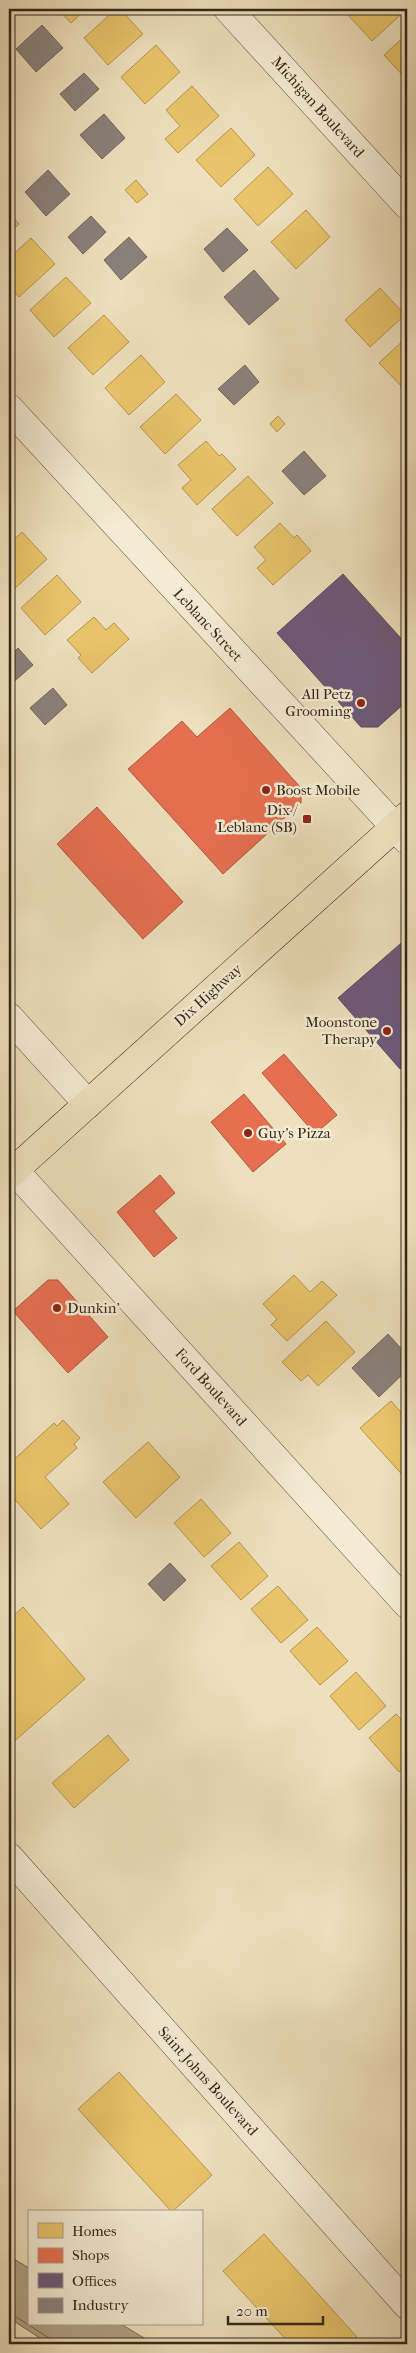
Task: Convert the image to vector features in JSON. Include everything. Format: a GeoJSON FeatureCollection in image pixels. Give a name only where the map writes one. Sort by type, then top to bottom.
{"type":"FeatureCollection","features":[{"type":"Feature","properties":{"kind":"main road","name":"Dix Highway"},"geometry":{"type":"LineString","coordinates":[[12,1172],[403,828]]}},
{"type":"Feature","properties":{"kind":"street","name":"Michigan Boulevard"},"geometry":{"type":"LineString","coordinates":[[228,9],[407,205]]}},
{"type":"Feature","properties":{"kind":"street","name":"Leblanc Street"},"geometry":{"type":"LineString","coordinates":[[9,408],[403,828]]}},
{"type":"Feature","properties":{"kind":"street"},"geometry":{"type":"LineString","coordinates":[[9,1017],[88,1104]]}},
{"type":"Feature","properties":{"kind":"street","name":"Ford Boulevard"},"geometry":{"type":"LineString","coordinates":[[12,1172],[407,1604]]}},
{"type":"Feature","properties":{"kind":"street","name":"Saint Johns Boulevard"},"geometry":{"type":"LineString","coordinates":[[9,1857],[407,2305]]}},
{"type":"Feature","properties":{"kind":"water"},"geometry":{"type":"Polygon","coordinates":[[[9,2256],[28,2267],[28,2326],[124,2326],[154,2344],[49,2344],[9,2318],[9,2256]]]}},
{"type":"Feature","properties":{"kind":"building: Homes"},"geometry":{"type":"Polygon","coordinates":[[[58,9],[86,9],[71,23],[58,9]]]}},
{"type":"Feature","properties":{"kind":"building: Homes"},"geometry":{"type":"Polygon","coordinates":[[[116,9],[120,9],[143,34],[108,65],[84,38],[116,9]]]}},
{"type":"Feature","properties":{"kind":"building: Homes"},"geometry":{"type":"Polygon","coordinates":[[[353,9],[407,9],[372,41],[347,14],[353,9]]]}},
{"type":"Feature","properties":{"kind":"building: Homes"},"geometry":{"type":"Polygon","coordinates":[[[407,34],[407,80],[384,55],[407,34]]]}},
{"type":"Feature","properties":{"kind":"building: Homes"},"geometry":{"type":"Polygon","coordinates":[[[156,45],[180,72],[145,104],[121,77],[156,45]]]}},
{"type":"Feature","properties":{"kind":"building: Homes"},"geometry":{"type":"Polygon","coordinates":[[[192,86],[219,116],[178,153],[165,139],[180,126],[166,110],[192,86]]]}},
{"type":"Feature","properties":{"kind":"building: Homes"},"geometry":{"type":"Polygon","coordinates":[[[231,128],[255,155],[221,187],[196,160],[231,128]]]}},
{"type":"Feature","properties":{"kind":"building: Homes"},"geometry":{"type":"Polygon","coordinates":[[[268,167],[293,194],[258,226],[234,199],[268,167]]]}},
{"type":"Feature","properties":{"kind":"building: Homes"},"geometry":{"type":"Polygon","coordinates":[[[136,180],[148,194],[137,203],[125,190],[136,180]]]}},
{"type":"Feature","properties":{"kind":"building: Homes"},"geometry":{"type":"Polygon","coordinates":[[[306,210],[330,237],[296,269],[271,242],[306,210]]]}},
{"type":"Feature","properties":{"kind":"building: Homes"},"geometry":{"type":"Polygon","coordinates":[[[9,213],[19,224],[9,234],[9,213]]]}},
{"type":"Feature","properties":{"kind":"building: Homes"},"geometry":{"type":"Polygon","coordinates":[[[31,238],[55,264],[19,297],[9,286],[9,258],[31,238]]]}},
{"type":"Feature","properties":{"kind":"building: Homes"},"geometry":{"type":"Polygon","coordinates":[[[66,277],[91,303],[54,337],[30,310],[66,277]]]}},
{"type":"Feature","properties":{"kind":"building: Homes"},"geometry":{"type":"Polygon","coordinates":[[[380,288],[405,315],[370,347],[345,320],[380,288]]]}},
{"type":"Feature","properties":{"kind":"building: Homes"},"geometry":{"type":"Polygon","coordinates":[[[104,315],[129,342],[93,375],[68,348],[104,315]]]}},
{"type":"Feature","properties":{"kind":"building: Homes"},"geometry":{"type":"Polygon","coordinates":[[[407,337],[407,386],[404,389],[379,363],[407,337]]]}},
{"type":"Feature","properties":{"kind":"building: Homes"},"geometry":{"type":"Polygon","coordinates":[[[141,355],[165,382],[129,415],[105,388],[141,355]]]}},
{"type":"Feature","properties":{"kind":"building: Homes"},"geometry":{"type":"Polygon","coordinates":[[[176,394],[201,420],[165,454],[140,427],[176,394]]]}},
{"type":"Feature","properties":{"kind":"building: Homes"},"geometry":{"type":"Polygon","coordinates":[[[278,416],[285,424],[277,432],[270,424],[278,416]]]}},
{"type":"Feature","properties":{"kind":"building: Homes"},"geometry":{"type":"Polygon","coordinates":[[[206,441],[219,456],[222,454],[236,469],[197,505],[182,488],[191,480],[178,465],[206,441]]]}},
{"type":"Feature","properties":{"kind":"building: Homes"},"geometry":{"type":"Polygon","coordinates":[[[248,476],[273,503],[237,536],[212,509],[248,476]]]}},
{"type":"Feature","properties":{"kind":"building: Homes"},"geometry":{"type":"Polygon","coordinates":[[[280,523],[294,538],[297,535],[311,551],[273,585],[257,568],[266,560],[254,547],[280,523]]]}},
{"type":"Feature","properties":{"kind":"building: Homes"},"geometry":{"type":"Polygon","coordinates":[[[22,532],[47,559],[11,592],[9,590],[9,544],[22,532]]]}},
{"type":"Feature","properties":{"kind":"building: Homes"},"geometry":{"type":"Polygon","coordinates":[[[57,575],[81,602],[45,635],[21,608],[57,575]]]}},
{"type":"Feature","properties":{"kind":"building: Homes"},"geometry":{"type":"Polygon","coordinates":[[[94,617],[106,630],[114,623],[129,639],[92,673],[78,658],[81,655],[67,640],[94,617]]]}},
{"type":"Feature","properties":{"kind":"building: Homes"},"geometry":{"type":"Polygon","coordinates":[[[294,1275],[310,1292],[322,1281],[337,1295],[287,1341],[271,1325],[277,1319],[263,1304],[294,1275]]]}},
{"type":"Feature","properties":{"kind":"building: Homes"},"geometry":{"type":"Polygon","coordinates":[[[326,1321],[355,1352],[318,1386],[308,1375],[301,1381],[282,1362],[326,1321]]]}},
{"type":"Feature","properties":{"kind":"building: Homes"},"geometry":{"type":"Polygon","coordinates":[[[391,1401],[407,1419],[407,1480],[360,1428],[391,1401]]]}},
{"type":"Feature","properties":{"kind":"building: Homes"},"geometry":{"type":"Polygon","coordinates":[[[63,1420],[80,1438],[74,1444],[77,1448],[45,1477],[69,1504],[41,1529],[9,1493],[9,1464],[54,1423],[57,1426],[63,1420]]]}},
{"type":"Feature","properties":{"kind":"building: Homes"},"geometry":{"type":"Polygon","coordinates":[[[148,1442],[180,1477],[136,1518],[103,1482],[148,1442]]]}},
{"type":"Feature","properties":{"kind":"building: Homes"},"geometry":{"type":"Polygon","coordinates":[[[201,1499],[231,1533],[204,1557],[174,1523],[201,1499]]]}},
{"type":"Feature","properties":{"kind":"building: Homes"},"geometry":{"type":"Polygon","coordinates":[[[239,1542],[268,1576],[241,1600],[211,1566],[239,1542]]]}},
{"type":"Feature","properties":{"kind":"building: Homes"},"geometry":{"type":"Polygon","coordinates":[[[278,1586],[308,1620],[281,1643],[251,1609],[278,1586]]]}},
{"type":"Feature","properties":{"kind":"building: Homes"},"geometry":{"type":"Polygon","coordinates":[[[23,1607],[85,1679],[9,1746],[9,1620],[23,1607]]]}},
{"type":"Feature","properties":{"kind":"building: Homes"},"geometry":{"type":"Polygon","coordinates":[[[317,1627],[348,1661],[320,1685],[290,1651],[317,1627]]]}},
{"type":"Feature","properties":{"kind":"building: Homes"},"geometry":{"type":"Polygon","coordinates":[[[356,1672],[386,1706],[359,1730],[330,1696],[356,1672]]]}},
{"type":"Feature","properties":{"kind":"building: Homes"},"geometry":{"type":"Polygon","coordinates":[[[396,1714],[407,1726],[407,1764],[399,1772],[369,1738],[396,1714]]]}},
{"type":"Feature","properties":{"kind":"building: Homes"},"geometry":{"type":"Polygon","coordinates":[[[108,1735],[129,1760],[74,1808],[52,1783],[108,1735]]]}},
{"type":"Feature","properties":{"kind":"building: Homes"},"geometry":{"type":"Polygon","coordinates":[[[119,2072],[212,2175],[174,2210],[170,2210],[78,2109],[119,2072]]]}},
{"type":"Feature","properties":{"kind":"building: Homes"},"geometry":{"type":"Polygon","coordinates":[[[264,2234],[357,2337],[350,2344],[290,2344],[223,2271],[264,2234]]]}},
{"type":"Feature","properties":{"kind":"building: Shops"},"geometry":{"type":"Polygon","coordinates":[[[230,708],[301,788],[301,803],[223,874],[128,769],[182,721],[197,737],[230,708]]]}},
{"type":"Feature","properties":{"kind":"building: Shops"},"geometry":{"type":"Polygon","coordinates":[[[97,807],[183,902],[143,939],[57,844],[97,807]]]}},
{"type":"Feature","properties":{"kind":"building: Shops"},"geometry":{"type":"Polygon","coordinates":[[[284,1054],[337,1115],[315,1134],[262,1073],[284,1054]]]}},
{"type":"Feature","properties":{"kind":"building: Shops","name":"Guy's Pizza"},"geometry":{"type":"Polygon","coordinates":[[[244,1094],[286,1144],[253,1172],[211,1122],[244,1094]]]}},
{"type":"Feature","properties":{"kind":"building: Shops"},"geometry":{"type":"Polygon","coordinates":[[[160,1175],[175,1193],[154,1211],[177,1238],[154,1257],[117,1212],[160,1175]]]}},
{"type":"Feature","properties":{"kind":"building: Shops"},"geometry":{"type":"Polygon","coordinates":[[[48,1280],[58,1280],[108,1337],[68,1373],[13,1311],[48,1280]]]}},
{"type":"Feature","properties":{"kind":"building: Offices"},"geometry":{"type":"Polygon","coordinates":[[[343,574],[407,645],[407,701],[378,727],[361,727],[277,633],[343,574]]]}},
{"type":"Feature","properties":{"kind":"building: Offices","name":"Moonstone Therapy"},"geometry":{"type":"Polygon","coordinates":[[[407,938],[407,1063],[400,1069],[338,998],[407,938]]]}},
{"type":"Feature","properties":{"kind":"building: Industry"},"geometry":{"type":"Polygon","coordinates":[[[42,25],[63,48],[36,72],[16,49],[42,25]]]}},
{"type":"Feature","properties":{"kind":"building: Industry"},"geometry":{"type":"Polygon","coordinates":[[[84,73],[99,89],[75,111],[60,94],[84,73]]]}},
{"type":"Feature","properties":{"kind":"building: Industry"},"geometry":{"type":"Polygon","coordinates":[[[104,114],[125,138],[102,159],[80,135],[104,114]]]}},
{"type":"Feature","properties":{"kind":"building: Industry"},"geometry":{"type":"Polygon","coordinates":[[[48,170],[70,194],[46,216],[25,192],[48,170]]]}},
{"type":"Feature","properties":{"kind":"building: Industry"},"geometry":{"type":"Polygon","coordinates":[[[91,216],[106,232],[83,254],[68,237],[91,216]]]}},
{"type":"Feature","properties":{"kind":"building: Industry"},"geometry":{"type":"Polygon","coordinates":[[[227,228],[248,250],[223,272],[204,249],[227,228]]]}},
{"type":"Feature","properties":{"kind":"building: Industry"},"geometry":{"type":"Polygon","coordinates":[[[129,237],[147,257],[121,280],[104,260],[129,237]]]}},
{"type":"Feature","properties":{"kind":"building: Industry"},"geometry":{"type":"Polygon","coordinates":[[[254,270],[279,299],[249,325],[224,297],[254,270]]]}},
{"type":"Feature","properties":{"kind":"building: Industry"},"geometry":{"type":"Polygon","coordinates":[[[245,365],[259,382],[234,405],[218,389],[245,365]]]}},
{"type":"Feature","properties":{"kind":"building: Industry"},"geometry":{"type":"Polygon","coordinates":[[[304,451],[326,476],[304,495],[282,471],[304,451]]]}},
{"type":"Feature","properties":{"kind":"building: Industry"},"geometry":{"type":"Polygon","coordinates":[[[18,648],[33,665],[10,685],[9,657],[18,648]]]}},
{"type":"Feature","properties":{"kind":"building: Industry"},"geometry":{"type":"Polygon","coordinates":[[[53,688],[67,705],[45,725],[30,708],[53,688]]]}},
{"type":"Feature","properties":{"kind":"building: Industry"},"geometry":{"type":"Polygon","coordinates":[[[388,1334],[407,1355],[407,1370],[379,1397],[352,1368],[388,1334]]]}},
{"type":"Feature","properties":{"kind":"building: Industry"},"geometry":{"type":"Polygon","coordinates":[[[170,1563],[186,1580],[164,1601],[148,1584],[170,1563]]]}},
{"type":"Feature","properties":{"kind":"place","name":"All Petz Grooming"},"geometry":{"type":"Point","coordinates":[361,703]}},
{"type":"Feature","properties":{"kind":"place","name":"Boost Mobile"},"geometry":{"type":"Point","coordinates":[266,790]}},
{"type":"Feature","properties":{"kind":"place","name":"Dix / Leblanc (SB)"},"geometry":{"type":"Point","coordinates":[307,819]}},
{"type":"Feature","properties":{"kind":"place","name":"Moonstone Therapy"},"geometry":{"type":"Point","coordinates":[387,1031]}},
{"type":"Feature","properties":{"kind":"place","name":"Guy's Pizza"},"geometry":{"type":"Point","coordinates":[248,1133]}},
{"type":"Feature","properties":{"kind":"place","name":"Dunkin'"},"geometry":{"type":"Point","coordinates":[57,1308]}}]}
